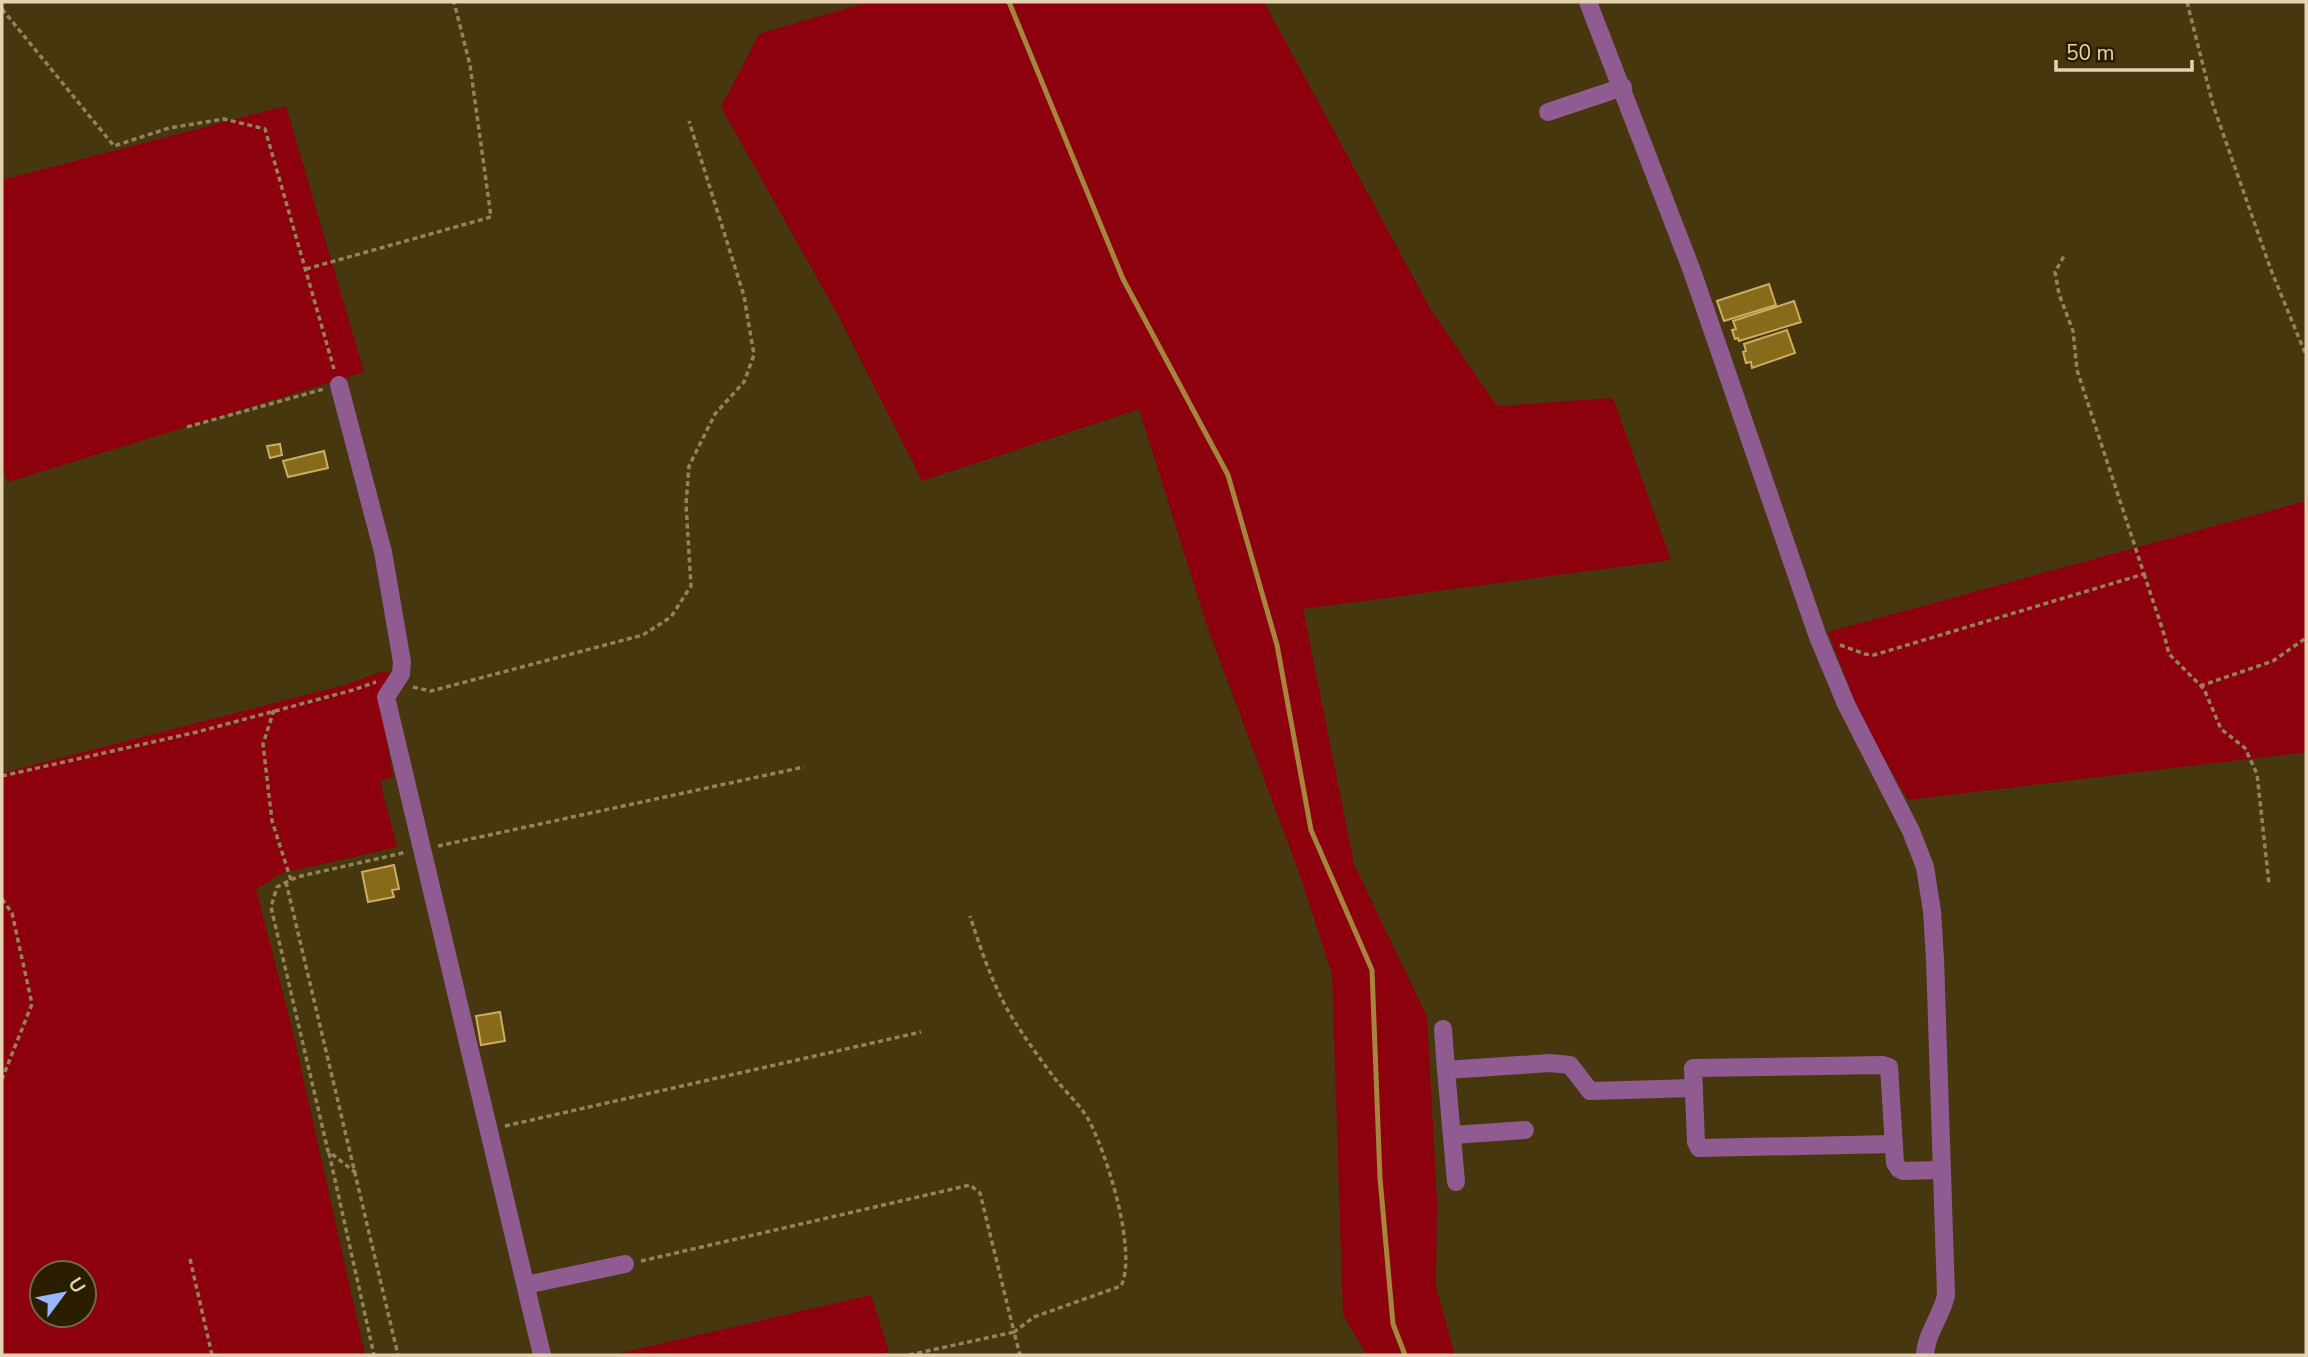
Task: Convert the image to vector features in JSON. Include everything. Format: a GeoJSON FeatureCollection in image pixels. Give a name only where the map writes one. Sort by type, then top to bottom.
{"type":"FeatureCollection","features":[{"type":"Feature","properties":{"kind":"street"},"geometry":{"type":"LineString","coordinates":[[1588,2],[1692,271],[1818,637],[1846,704],[1911,831],[1925,867],[1931,902],[1935,959],[1946,1295],[1944,1307],[1926,1342],[1924,1355]]}},
{"type":"Feature","properties":{"kind":"street"},"geometry":{"type":"LineString","coordinates":[[1548,112],[1623,87]]}},
{"type":"Feature","properties":{"kind":"street"},"geometry":{"type":"LineString","coordinates":[[339,385],[383,552],[402,662],[401,674],[386,697],[542,1355]]}},
{"type":"Feature","properties":{"kind":"street"},"geometry":{"type":"LineString","coordinates":[[1443,1029],[1456,1182]]}},
{"type":"Feature","properties":{"kind":"street"},"geometry":{"type":"LineString","coordinates":[[1447,1070],[1550,1063],[1570,1065],[1590,1091],[1694,1088]]}},
{"type":"Feature","properties":{"kind":"street"},"geometry":{"type":"LineString","coordinates":[[1894,1144],[1699,1149],[1696,1142],[1693,1068],[1889,1067],[1891,1073],[1895,1163],[1899,1170],[1941,1170]]}},
{"type":"Feature","properties":{"kind":"street"},"geometry":{"type":"LineString","coordinates":[[1453,1135],[1525,1130]]}},
{"type":"Feature","properties":{"kind":"street"},"geometry":{"type":"LineString","coordinates":[[526,1285],[625,1264]]}},
{"type":"Feature","properties":{"kind":"path"},"geometry":{"type":"LineString","coordinates":[[306,269],[491,217],[470,65],[454,2]]}},
{"type":"Feature","properties":{"kind":"path"},"geometry":{"type":"LineString","coordinates":[[2187,2],[2213,105],[2271,270],[2306,355]]}},
{"type":"Feature","properties":{"kind":"path"},"geometry":{"type":"LineString","coordinates":[[2,9],[114,146],[169,128],[224,119],[265,129],[339,385],[187,427]]}},
{"type":"Feature","properties":{"kind":"path"},"geometry":{"type":"LineString","coordinates":[[395,683],[431,691],[643,635],[671,617],[691,586],[686,504],[689,466],[715,415],[744,382],[754,355],[744,296],[689,121]]}},
{"type":"Feature","properties":{"kind":"path"},"geometry":{"type":"LineString","coordinates":[[2064,256],[2055,272],[2059,294],[2073,331],[2077,370],[2117,498],[2169,654],[2200,685],[2221,729],[2245,748],[2257,775],[2269,884]]}},
{"type":"Feature","properties":{"kind":"path"},"geometry":{"type":"LineString","coordinates":[[1818,637],[1874,655],[2144,574]]}},
{"type":"Feature","properties":{"kind":"path"},"geometry":{"type":"LineString","coordinates":[[2200,685],[2273,661],[2306,638]]}},
{"type":"Feature","properties":{"kind":"path"},"geometry":{"type":"LineString","coordinates":[[2,776],[184,735],[353,690]]}},
{"type":"Feature","properties":{"kind":"path"},"geometry":{"type":"LineString","coordinates":[[274,710],[263,744],[272,821],[291,880]]}},
{"type":"Feature","properties":{"kind":"path"},"geometry":{"type":"LineString","coordinates":[[374,1355],[271,907],[276,887],[291,880],[423,849],[804,767]]}},
{"type":"Feature","properties":{"kind":"path"},"geometry":{"type":"LineString","coordinates":[[286,883],[398,1355]]}},
{"type":"Feature","properties":{"kind":"path"},"geometry":{"type":"LineString","coordinates":[[2,899],[12,913],[32,1004],[2,1079]]}},
{"type":"Feature","properties":{"kind":"path"},"geometry":{"type":"LineString","coordinates":[[909,1355],[1014,1332],[1034,1317],[1121,1286],[1126,1275],[1122,1219],[1107,1166],[1086,1117],[1041,1060],[1010,1014],[989,973],[970,916]]}},
{"type":"Feature","properties":{"kind":"path"},"geometry":{"type":"LineString","coordinates":[[490,1130],[921,1031]]}},
{"type":"Feature","properties":{"kind":"path"},"geometry":{"type":"LineString","coordinates":[[328,1151],[356,1173]]}},
{"type":"Feature","properties":{"kind":"path"},"geometry":{"type":"LineString","coordinates":[[625,1264],[970,1185],[980,1193],[1020,1355]]}},
{"type":"Feature","properties":{"kind":"path"},"geometry":{"type":"LineString","coordinates":[[190,1259],[212,1355]]}},
{"type":"Feature","properties":{"kind":"shaded area"},"geometry":{"type":"Polygon","coordinates":[[[868,2],[1264,2],[1431,310],[1497,406],[1613,398],[1671,560],[1303,609],[1354,864],[1427,1017],[1437,1201],[1436,1287],[1455,1355],[1367,1355],[1343,1315],[1332,974],[1301,878],[1207,626],[1139,409],[922,481],[839,317],[721,107],[759,34],[868,2]]]}},
{"type":"Feature","properties":{"kind":"shaded area"},"geometry":{"type":"Polygon","coordinates":[[[286,106],[364,372],[8,482],[2,468],[2,180],[286,106]]]}},
{"type":"Feature","properties":{"kind":"shaded area"},"geometry":{"type":"Polygon","coordinates":[[[2306,501],[2306,752],[1908,800],[1860,716],[1828,632],[2306,501]]]}},
{"type":"Feature","properties":{"kind":"shaded area"},"geometry":{"type":"Polygon","coordinates":[[[381,672],[408,674],[382,712],[393,777],[380,781],[397,847],[282,873],[256,889],[295,1041],[365,1355],[2,1355],[2,773],[345,685],[381,672]]]}},
{"type":"Feature","properties":{"kind":"shaded area"},"geometry":{"type":"Polygon","coordinates":[[[871,1295],[889,1352],[875,1355],[612,1355],[871,1295]]]}},
{"type":"Feature","properties":{"kind":"building"},"geometry":{"type":"Polygon","coordinates":[[[1769,284],[1776,305],[1724,321],[1717,301],[1769,284]]]}},
{"type":"Feature","properties":{"kind":"building"},"geometry":{"type":"Polygon","coordinates":[[[1794,301],[1801,322],[1739,341],[1738,338],[1735,339],[1733,321],[1794,301]]]}},
{"type":"Feature","properties":{"kind":"building"},"geometry":{"type":"Polygon","coordinates":[[[1787,330],[1795,353],[1752,368],[1751,362],[1746,363],[1744,344],[1787,330]]]}},
{"type":"Feature","properties":{"kind":"building"},"geometry":{"type":"Polygon","coordinates":[[[280,444],[282,455],[270,458],[267,446],[280,444]]]}},
{"type":"Feature","properties":{"kind":"building"},"geometry":{"type":"Polygon","coordinates":[[[324,451],[328,468],[288,477],[283,461],[324,451]]]}},
{"type":"Feature","properties":{"kind":"building"},"geometry":{"type":"Polygon","coordinates":[[[394,865],[399,889],[392,890],[394,897],[368,902],[362,872],[394,865]]]}},
{"type":"Feature","properties":{"kind":"building"},"geometry":{"type":"Polygon","coordinates":[[[500,1012],[505,1041],[481,1045],[476,1016],[500,1012]]]}},
{"type":"Feature","properties":{"kind":"waterway"},"geometry":{"type":"LineString","coordinates":[[1009,2],[1123,279],[1228,475],[1277,645],[1311,830],[1372,970],[1380,1178],[1393,1324],[1405,1355]]}}]}
